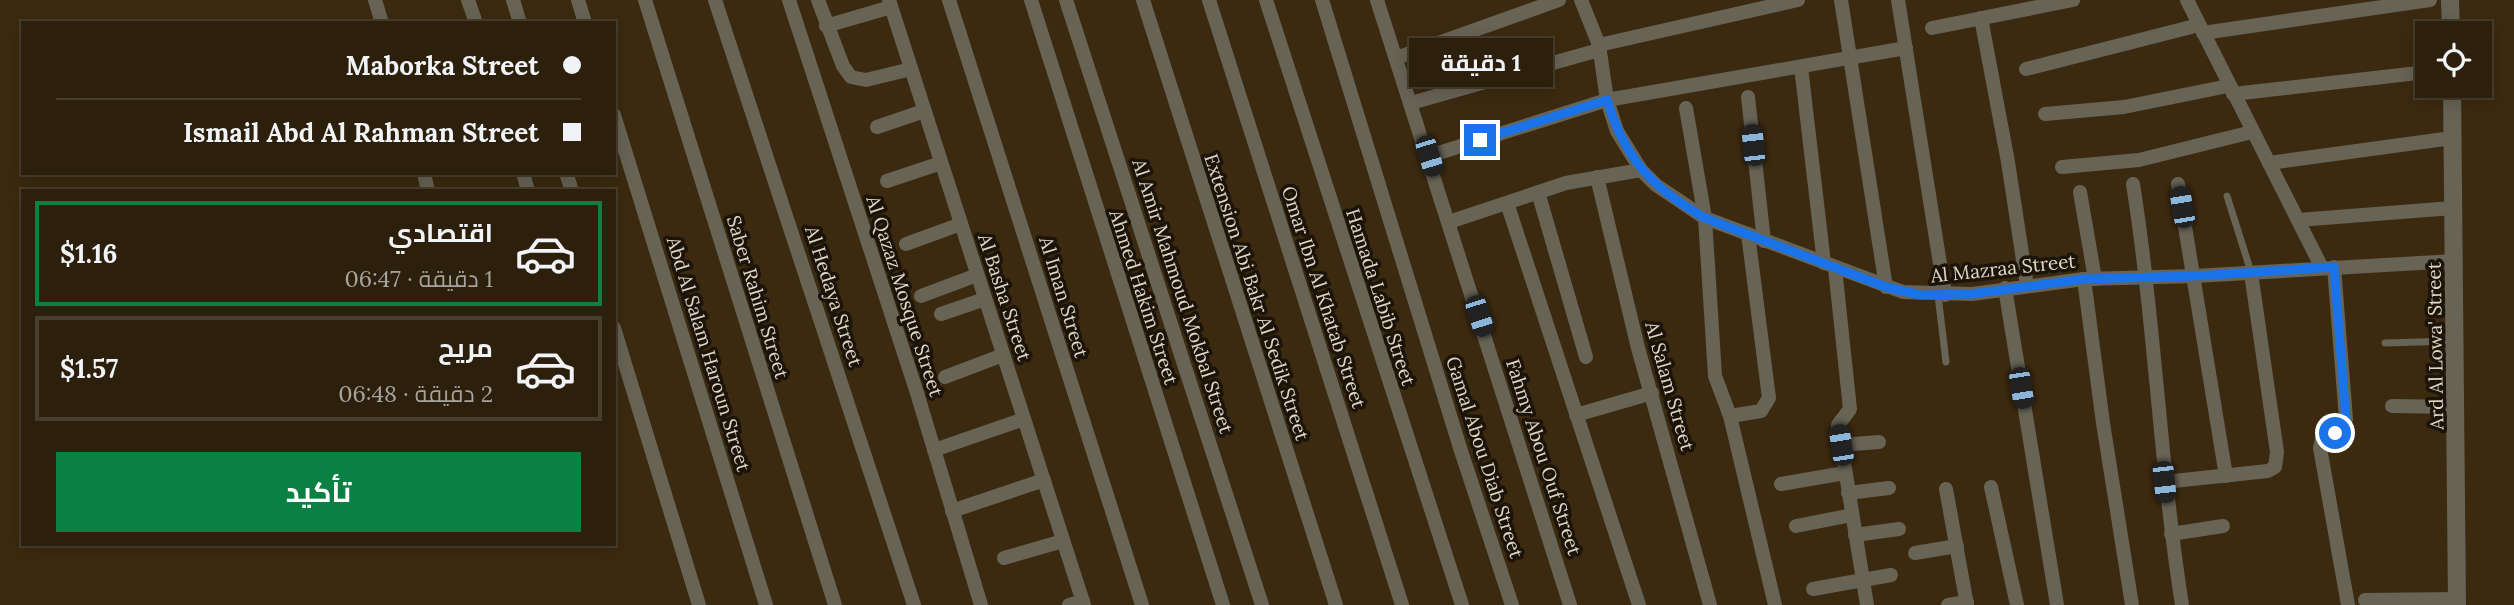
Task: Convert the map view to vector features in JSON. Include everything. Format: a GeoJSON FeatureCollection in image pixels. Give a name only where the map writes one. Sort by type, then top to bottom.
{"type":"FeatureCollection","features":[{"type":"Feature","properties":{"kind":"street"},"geometry":{"type":"LineString","coordinates":[[375,0],[381,21]]}},
{"type":"Feature","properties":{"kind":"street"},"geometry":{"type":"LineString","coordinates":[[468,0],[475,21]]}},
{"type":"Feature","properties":{"kind":"street"},"geometry":{"type":"LineString","coordinates":[[513,0],[519,21]]}},
{"type":"Feature","properties":{"kind":"street"},"geometry":{"type":"LineString","coordinates":[[578,0],[584,21]]}},
{"type":"Feature","properties":{"kind":"street","name":"Saber Rahim Street"},"geometry":{"type":"LineString","coordinates":[[645,0],[835,605]]}},
{"type":"Feature","properties":{"kind":"street","name":"Al Hedaya Street"},"geometry":{"type":"LineString","coordinates":[[715,0],[914,605]]}},
{"type":"Feature","properties":{"kind":"street","name":"Al Qazaz Mosque Street"},"geometry":{"type":"LineString","coordinates":[[789,0],[981,605]]}},
{"type":"Feature","properties":{"kind":"street"},"geometry":{"type":"LineString","coordinates":[[818,0],[826,26],[851,78],[866,80],[911,69]]}},
{"type":"Feature","properties":{"kind":"street","name":"Al Iman Street"},"geometry":{"type":"LineString","coordinates":[[949,0],[1142,605]]}},
{"type":"Feature","properties":{"kind":"street","name":"Ahmed Hakim Street"},"geometry":{"type":"LineString","coordinates":[[1031,0],[1223,605]]}},
{"type":"Feature","properties":{"kind":"street","name":"Al Amir Mahmoud Mokbal Street"},"geometry":{"type":"LineString","coordinates":[[1066,0],[1262,605]]}},
{"type":"Feature","properties":{"kind":"street","name":"Extension Abi Bakr Al Sedik Street"},"geometry":{"type":"LineString","coordinates":[[1143,0],[1336,605]]}},
{"type":"Feature","properties":{"kind":"street","name":"Omar Ibn Al Khatab Street"},"geometry":{"type":"LineString","coordinates":[[1209,0],[1402,605]]}},
{"type":"Feature","properties":{"kind":"street","name":"Hamada Labib Street"},"geometry":{"type":"LineString","coordinates":[[1266,0],[1462,605]]}},
{"type":"Feature","properties":{"kind":"street","name":"Gamal Abou Diab Street"},"geometry":{"type":"LineString","coordinates":[[1322,0],[1461,451],[1513,605]]}},
{"type":"Feature","properties":{"kind":"street"},"geometry":{"type":"LineString","coordinates":[[1396,58],[1559,0]]}},
{"type":"Feature","properties":{"kind":"street","name":"Al Mazraa Street"},"geometry":{"type":"LineString","coordinates":[[1581,0],[1599,48],[1607,100],[1617,131],[1641,170],[1679,204],[1705,218],[1886,287],[1903,292],[1941,295],[2089,279],[2196,276],[2454,261]]}},
{"type":"Feature","properties":{"kind":"street"},"geometry":{"type":"LineString","coordinates":[[1411,103],[1599,48],[1798,0]]}},
{"type":"Feature","properties":{"kind":"street"},"geometry":{"type":"LineString","coordinates":[[1842,0],[1886,287]]}},
{"type":"Feature","properties":{"kind":"street"},"geometry":{"type":"LineString","coordinates":[[1898,0],[1941,295]]}},
{"type":"Feature","properties":{"kind":"street"},"geometry":{"type":"LineString","coordinates":[[1932,28],[2073,0]]}},
{"type":"Feature","properties":{"kind":"street"},"geometry":{"type":"LineString","coordinates":[[2187,0],[2230,90],[2298,220],[2328,268],[2346,419],[2341,430],[2322,439],[2320,448],[2348,605]]}},
{"type":"Feature","properties":{"kind":"street"},"geometry":{"type":"LineString","coordinates":[[2026,69],[2201,29],[2430,0]]}},
{"type":"Feature","properties":{"kind":"street"},"geometry":{"type":"LineString","coordinates":[[2450,0],[2451,21]]}},
{"type":"Feature","properties":{"kind":"street","name":"Fahmy Abou Ouf Street"},"geometry":{"type":"LineString","coordinates":[[1382,2],[1396,58],[1570,605]]}},
{"type":"Feature","properties":{"kind":"street"},"geometry":{"type":"LineString","coordinates":[[826,26],[890,3]]}},
{"type":"Feature","properties":{"kind":"street","name":"Al Basha Street"},"geometry":{"type":"LineString","coordinates":[[890,3],[1044,480],[1079,604]]}},
{"type":"Feature","properties":{"kind":"street"},"geometry":{"type":"LineString","coordinates":[[1981,18],[2008,162],[2027,286]]}},
{"type":"Feature","properties":{"kind":"street"},"geometry":{"type":"LineString","coordinates":[[1429,156],[1607,100],[1906,48]]}},
{"type":"Feature","properties":{"kind":"street"},"geometry":{"type":"LineString","coordinates":[[1801,67],[1850,409],[1838,422],[1867,605]]}},
{"type":"Feature","properties":{"kind":"street"},"geometry":{"type":"LineString","coordinates":[[2045,114],[2123,107],[2230,90],[2415,73]]}},
{"type":"Feature","properties":{"kind":"street"},"geometry":{"type":"LineString","coordinates":[[1748,97],[1764,240]]}},
{"type":"Feature","properties":{"kind":"street","name":"Ard Al Lowa' Street"},"geometry":{"type":"LineString","coordinates":[[2452,98],[2458,602]]}},
{"type":"Feature","properties":{"kind":"street"},"geometry":{"type":"LineString","coordinates":[[1686,108],[1705,218],[1715,376],[1730,416],[1775,605]]}},
{"type":"Feature","properties":{"kind":"street"},"geometry":{"type":"LineString","coordinates":[[877,127],[925,111]]}},
{"type":"Feature","properties":{"kind":"street","name":"Abd Al Salam Haroun Street"},"geometry":{"type":"LineString","coordinates":[[616,121],[766,605]]}},
{"type":"Feature","properties":{"kind":"street"},"geometry":{"type":"LineString","coordinates":[[2062,167],[2139,160],[2252,132]]}},
{"type":"Feature","properties":{"kind":"street"},"geometry":{"type":"LineString","coordinates":[[2269,163],[2452,138]]}},
{"type":"Feature","properties":{"kind":"street"},"geometry":{"type":"LineString","coordinates":[[887,181],[941,163]]}},
{"type":"Feature","properties":{"kind":"street"},"geometry":{"type":"LineString","coordinates":[[1449,222],[1538,192],[1597,177],[1641,170]]}},
{"type":"Feature","properties":{"kind":"street","name":"Al Salam Street"},"geometry":{"type":"LineString","coordinates":[[1597,177],[1637,348],[1652,393],[1710,605]]}},
{"type":"Feature","properties":{"kind":"street"},"geometry":{"type":"LineString","coordinates":[[2133,184],[2148,278],[2164,482],[2182,605]]}},
{"type":"Feature","properties":{"kind":"street"},"geometry":{"type":"LineString","coordinates":[[2178,184],[2196,276],[2226,476]]}},
{"type":"Feature","properties":{"kind":"street"},"geometry":{"type":"LineString","coordinates":[[1538,192],[1586,357]]}},
{"type":"Feature","properties":{"kind":"street"},"geometry":{"type":"LineString","coordinates":[[2080,192],[2106,448],[2132,605]]}},
{"type":"Feature","properties":{"kind":"street"},"geometry":{"type":"LineString","coordinates":[[1507,203],[1639,605]]}},
{"type":"Feature","properties":{"kind":"street"},"geometry":{"type":"LineString","coordinates":[[2298,220],[2453,208]]}},
{"type":"Feature","properties":{"kind":"street"},"geometry":{"type":"LineString","coordinates":[[906,244],[961,224]]}},
{"type":"Feature","properties":{"kind":"street"},"geometry":{"type":"LineString","coordinates":[[1730,416],[1761,411],[1769,397],[1748,234]]}},
{"type":"Feature","properties":{"kind":"street"},"geometry":{"type":"LineString","coordinates":[[2164,482],[2269,471],[2275,467],[2277,452],[2251,273]]}},
{"type":"Feature","properties":{"kind":"street"},"geometry":{"type":"LineString","coordinates":[[921,296],[978,275]]}},
{"type":"Feature","properties":{"kind":"street"},"geometry":{"type":"LineString","coordinates":[[2005,288],[2057,605]]}},
{"type":"Feature","properties":{"kind":"street"},"geometry":{"type":"LineString","coordinates":[[941,314],[985,299]]}},
{"type":"Feature","properties":{"kind":"street"},"geometry":{"type":"LineString","coordinates":[[616,335],[699,605]]}},
{"type":"Feature","properties":{"kind":"street"},"geometry":{"type":"LineString","coordinates":[[946,377],[1003,355]]}},
{"type":"Feature","properties":{"kind":"street"},"geometry":{"type":"LineString","coordinates":[[1576,415],[1652,393]]}},
{"type":"Feature","properties":{"kind":"street"},"geometry":{"type":"LineString","coordinates":[[2392,406],[2457,407]]}},
{"type":"Feature","properties":{"kind":"street"},"geometry":{"type":"LineString","coordinates":[[934,450],[1024,419]]}},
{"type":"Feature","properties":{"kind":"street"},"geometry":{"type":"LineString","coordinates":[[1841,445],[1879,442]]}},
{"type":"Feature","properties":{"kind":"street"},"geometry":{"type":"LineString","coordinates":[[1782,484],[1845,473]]}},
{"type":"Feature","properties":{"kind":"street"},"geometry":{"type":"LineString","coordinates":[[952,511],[1044,480]]}},
{"type":"Feature","properties":{"kind":"street"},"geometry":{"type":"LineString","coordinates":[[1991,486],[2017,605]]}},
{"type":"Feature","properties":{"kind":"street"},"geometry":{"type":"LineString","coordinates":[[1848,493],[1889,488]]}},
{"type":"Feature","properties":{"kind":"street"},"geometry":{"type":"LineString","coordinates":[[1946,489],[1967,604],[1948,605]]}},
{"type":"Feature","properties":{"kind":"street"},"geometry":{"type":"LineString","coordinates":[[1796,526],[1852,515]]}},
{"type":"Feature","properties":{"kind":"street"},"geometry":{"type":"LineString","coordinates":[[2171,534],[2223,526]]}},
{"type":"Feature","properties":{"kind":"street"},"geometry":{"type":"LineString","coordinates":[[1855,535],[1899,529]]}},
{"type":"Feature","properties":{"kind":"street"},"geometry":{"type":"LineString","coordinates":[[1004,558],[1063,541]]}},
{"type":"Feature","properties":{"kind":"street"},"geometry":{"type":"LineString","coordinates":[[1915,553],[1956,546]]}},
{"type":"Feature","properties":{"kind":"street"},"geometry":{"type":"LineString","coordinates":[[1813,589],[1891,575]]}},
{"type":"Feature","properties":{"kind":"street"},"geometry":{"type":"LineString","coordinates":[[2365,600],[2458,602]]}},
{"type":"Feature","properties":{"kind":"lane"},"geometry":{"type":"LineString","coordinates":[[2227,196],[2251,273]]}},
{"type":"Feature","properties":{"kind":"lane"},"geometry":{"type":"LineString","coordinates":[[1941,295],[1946,362]]}},
{"type":"Feature","properties":{"kind":"lane"},"geometry":{"type":"LineString","coordinates":[[2385,343],[2456,341]]}},
{"type":"Feature","properties":{"kind":"route"},"geometry":{"type":"LineString","coordinates":[[1480,140],[1607,100],[1617,131],[1641,170],[1679,204],[1705,218],[1835,268],[1886,287],[1920,295],[1972,294],[2084,279],[2196,276],[2334,267],[2346,419],[2341,430],[2335,433]]}}]}
